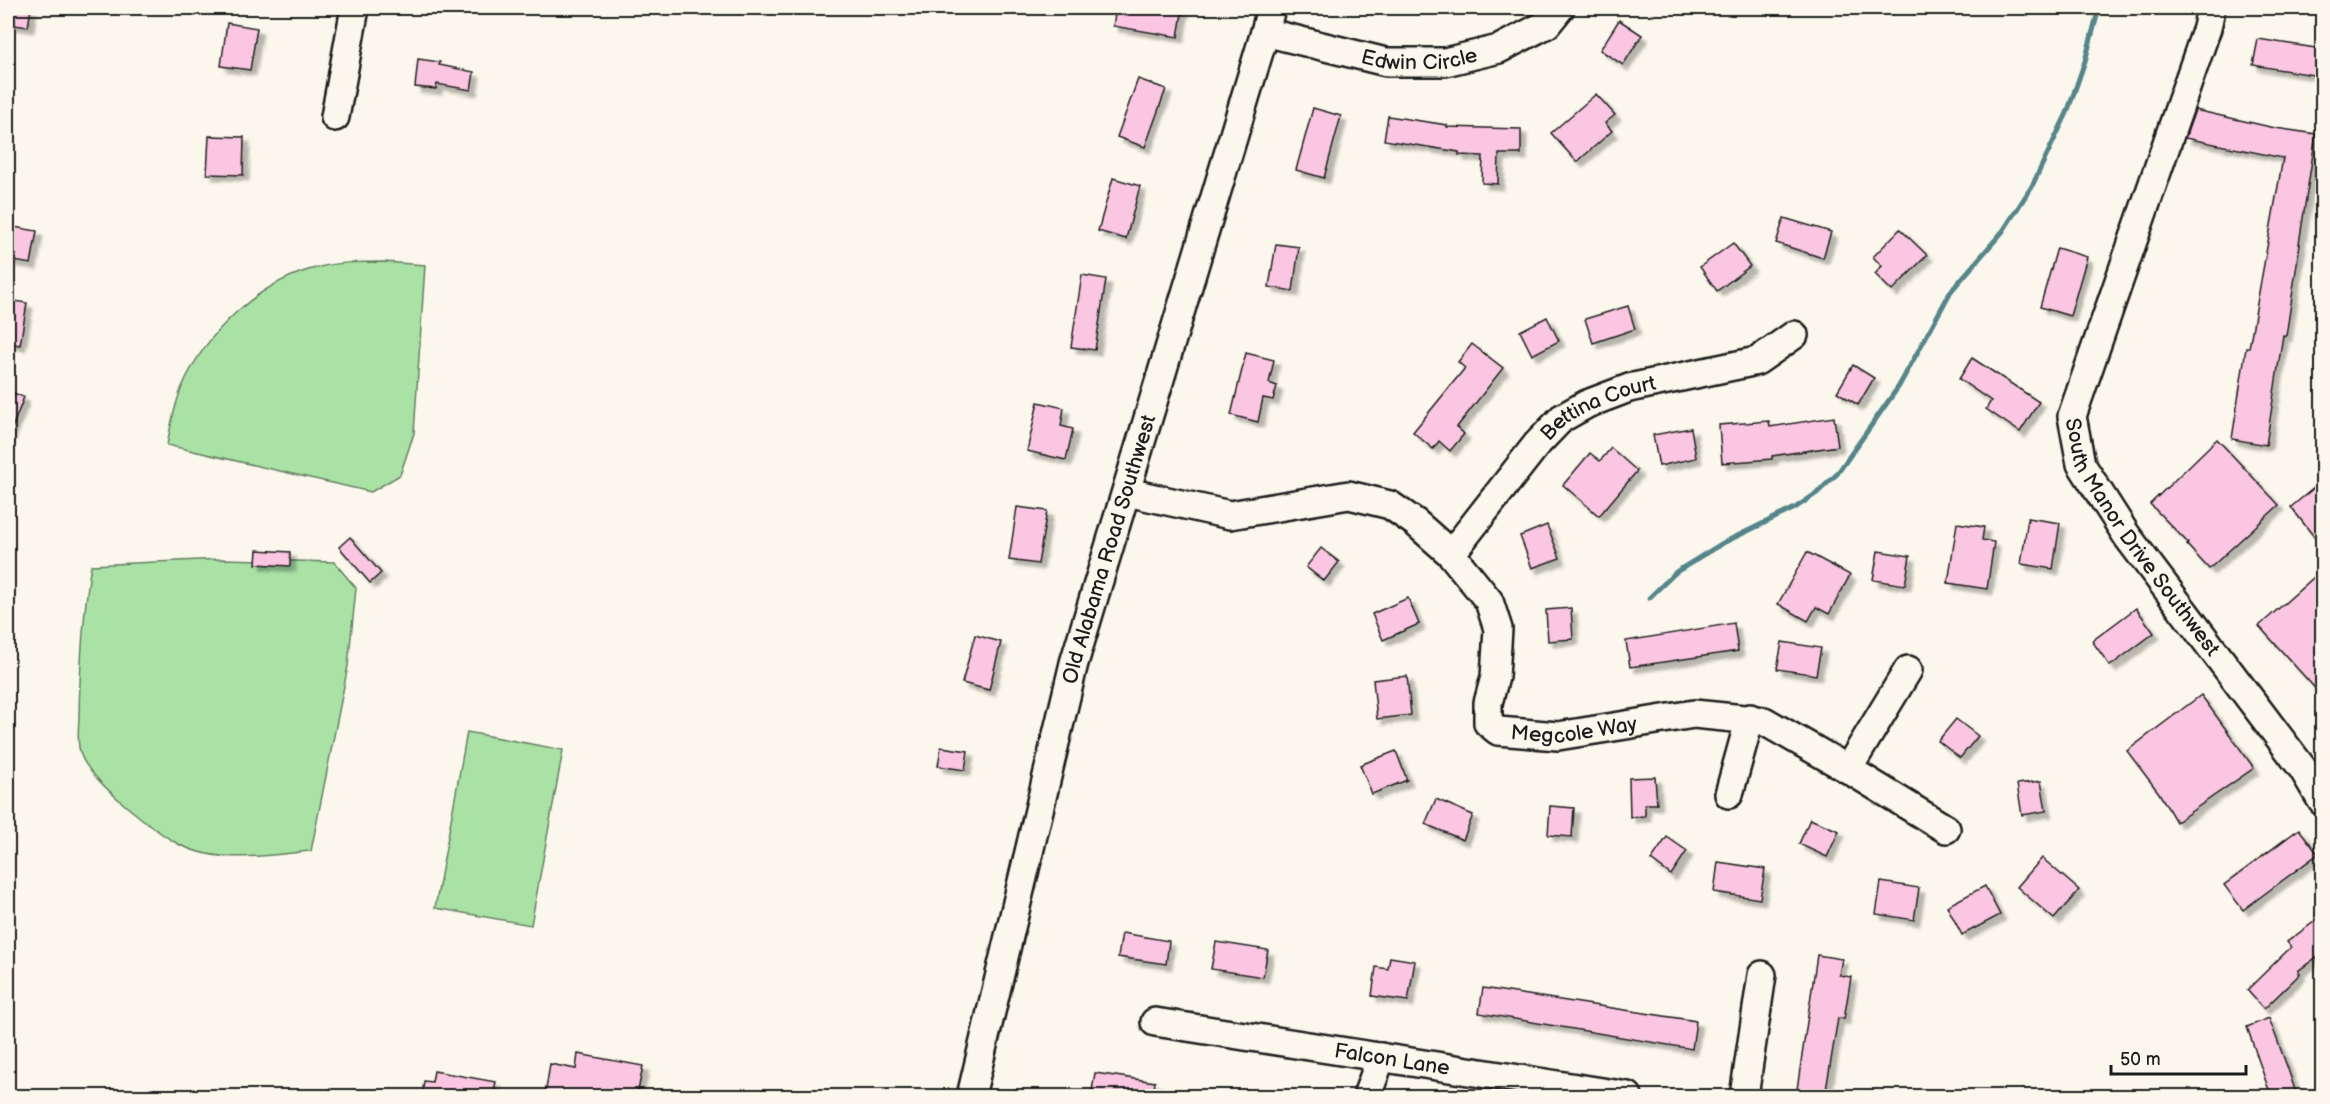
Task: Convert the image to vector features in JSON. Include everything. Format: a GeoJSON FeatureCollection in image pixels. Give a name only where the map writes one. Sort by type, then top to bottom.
{"type":"FeatureCollection","features":[{"type":"Feature","properties":{"kind":"street"},"geometry":{"type":"LineString","coordinates":[[335,117],[355,8]]}},
{"type":"Feature","properties":{"kind":"street","name":"Edwin Circle"},"geometry":{"type":"LineString","coordinates":[[1268,20],[1386,62],[1445,62],[1499,49],[1547,24],[1560,8]]}},
{"type":"Feature","properties":{"kind":"street","name":"South Manor Drive Southwest"},"geometry":{"type":"LineString","coordinates":[[2211,8],[2207,28],[2072,416],[2081,464],[2127,536],[2303,769],[2322,801]]}},
{"type":"Feature","properties":{"kind":"street","name":"Old Alabama Road Southwest"},"geometry":{"type":"LineString","coordinates":[[970,1096],[997,993],[1074,663],[1268,20]]}},
{"type":"Feature","properties":{"kind":"street","name":"Bettina Court"},"geometry":{"type":"LineString","coordinates":[[1450,554],[1537,444],[1562,418],[1587,404],[1629,388],[1757,361],[1794,335]]}},
{"type":"Feature","properties":{"kind":"street","name":"Megcole Way"},"geometry":{"type":"LineString","coordinates":[[1127,492],[1230,515],[1349,495],[1369,498],[1390,505],[1416,523],[1450,554],[1489,601],[1498,629],[1495,677],[1488,704],[1488,723],[1498,731],[1558,736],[1694,714],[1764,721],[1848,769],[1946,830]]}},
{"type":"Feature","properties":{"kind":"street"},"geometry":{"type":"LineString","coordinates":[[1848,769],[1908,670]]}},
{"type":"Feature","properties":{"kind":"street"},"geometry":{"type":"LineString","coordinates":[[1729,794],[1750,718]]}},
{"type":"Feature","properties":{"kind":"street"},"geometry":{"type":"LineString","coordinates":[[1744,1096],[1762,975]]}},
{"type":"Feature","properties":{"kind":"street","name":"Falcon Lane"},"geometry":{"type":"LineString","coordinates":[[1155,1022],[1629,1096]]}},
{"type":"Feature","properties":{"kind":"street"},"geometry":{"type":"LineString","coordinates":[[1367,1096],[1381,1057]]}},
{"type":"Feature","properties":{"kind":"green space"},"geometry":{"type":"Polygon","coordinates":[[[384,262],[425,265],[414,433],[400,475],[371,492],[167,445],[177,401],[192,367],[220,328],[238,311],[256,296],[298,274],[335,264],[384,262]]]}},
{"type":"Feature","properties":{"kind":"green space"},"geometry":{"type":"Polygon","coordinates":[[[222,559],[334,562],[356,588],[348,666],[311,851],[240,857],[206,854],[189,849],[161,833],[114,795],[84,762],[79,750],[81,658],[91,565],[222,559]]]}},
{"type":"Feature","properties":{"kind":"green space"},"geometry":{"type":"Polygon","coordinates":[[[467,732],[563,750],[531,925],[435,908],[467,732]]]}},
{"type":"Feature","properties":{"kind":"building"},"geometry":{"type":"Polygon","coordinates":[[[8,8],[31,8],[28,27],[8,24],[8,8]]]}},
{"type":"Feature","properties":{"kind":"building"},"geometry":{"type":"Polygon","coordinates":[[[1116,8],[1183,8],[1178,37],[1113,26],[1116,8]]]}},
{"type":"Feature","properties":{"kind":"building"},"geometry":{"type":"Polygon","coordinates":[[[1619,20],[1642,35],[1623,65],[1600,50],[1619,20]]]}},
{"type":"Feature","properties":{"kind":"building"},"geometry":{"type":"Polygon","coordinates":[[[227,23],[257,28],[250,70],[221,66],[227,23]]]}},
{"type":"Feature","properties":{"kind":"building"},"geometry":{"type":"Polygon","coordinates":[[[2258,39],[2322,49],[2319,76],[2253,65],[2258,39]]]}},
{"type":"Feature","properties":{"kind":"building"},"geometry":{"type":"Polygon","coordinates":[[[418,59],[440,62],[439,65],[474,72],[471,90],[437,84],[436,89],[415,87],[418,59]]]}},
{"type":"Feature","properties":{"kind":"building"},"geometry":{"type":"Polygon","coordinates":[[[1138,79],[1166,89],[1145,147],[1117,137],[1138,79]]]}},
{"type":"Feature","properties":{"kind":"building"},"geometry":{"type":"Polygon","coordinates":[[[1596,94],[1615,115],[1605,123],[1612,131],[1577,162],[1551,133],[1596,94]]]}},
{"type":"Feature","properties":{"kind":"building"},"geometry":{"type":"Polygon","coordinates":[[[1313,108],[1341,116],[1324,178],[1296,170],[1313,108]]]}},
{"type":"Feature","properties":{"kind":"building"},"geometry":{"type":"Polygon","coordinates":[[[2195,110],[2275,128],[2316,134],[2286,336],[2283,335],[2266,445],[2232,439],[2246,348],[2249,348],[2283,158],[2185,138],[2195,110]]]}},
{"type":"Feature","properties":{"kind":"building"},"geometry":{"type":"Polygon","coordinates":[[[1388,116],[1447,125],[1447,127],[1521,129],[1521,154],[1499,154],[1498,184],[1482,183],[1483,156],[1459,155],[1459,152],[1384,140],[1388,116]]]}},
{"type":"Feature","properties":{"kind":"building"},"geometry":{"type":"Polygon","coordinates":[[[209,136],[244,137],[243,175],[207,174],[209,136]]]}},
{"type":"Feature","properties":{"kind":"building"},"geometry":{"type":"Polygon","coordinates":[[[1113,178],[1140,186],[1126,239],[1098,231],[1113,178]]]}},
{"type":"Feature","properties":{"kind":"building"},"geometry":{"type":"Polygon","coordinates":[[[1784,218],[1831,232],[1823,258],[1776,243],[1784,218]]]}},
{"type":"Feature","properties":{"kind":"building"},"geometry":{"type":"Polygon","coordinates":[[[14,227],[37,231],[31,264],[8,260],[14,227]]]}},
{"type":"Feature","properties":{"kind":"building"},"geometry":{"type":"Polygon","coordinates":[[[1900,229],[1927,255],[1892,291],[1875,274],[1882,266],[1873,257],[1900,229]]]}},
{"type":"Feature","properties":{"kind":"building"},"geometry":{"type":"Polygon","coordinates":[[[1733,243],[1750,266],[1717,291],[1700,267],[1733,243]]]}},
{"type":"Feature","properties":{"kind":"building"},"geometry":{"type":"Polygon","coordinates":[[[1276,244],[1299,247],[1293,291],[1269,287],[1276,244]]]}},
{"type":"Feature","properties":{"kind":"building"},"geometry":{"type":"Polygon","coordinates":[[[2057,248],[2087,257],[2070,316],[2040,307],[2057,248]]]}},
{"type":"Feature","properties":{"kind":"building"},"geometry":{"type":"Polygon","coordinates":[[[1082,275],[1106,279],[1095,350],[1071,347],[1082,275]]]}},
{"type":"Feature","properties":{"kind":"building"},"geometry":{"type":"Polygon","coordinates":[[[8,300],[27,303],[20,345],[8,343],[8,300]]]}},
{"type":"Feature","properties":{"kind":"building"},"geometry":{"type":"Polygon","coordinates":[[[1628,306],[1635,329],[1593,343],[1585,319],[1628,306]]]}},
{"type":"Feature","properties":{"kind":"building"},"geometry":{"type":"Polygon","coordinates":[[[1547,317],[1559,341],[1532,355],[1520,331],[1547,317]]]}},
{"type":"Feature","properties":{"kind":"building"},"geometry":{"type":"Polygon","coordinates":[[[1472,344],[1503,368],[1457,427],[1464,434],[1450,451],[1439,441],[1433,449],[1413,432],[1465,368],[1458,362],[1472,344]]]}},
{"type":"Feature","properties":{"kind":"building"},"geometry":{"type":"Polygon","coordinates":[[[1246,353],[1274,360],[1269,383],[1277,386],[1273,400],[1263,398],[1258,422],[1231,415],[1246,353]]]}},
{"type":"Feature","properties":{"kind":"building"},"geometry":{"type":"Polygon","coordinates":[[[1972,358],[2039,402],[2020,432],[1986,409],[1991,401],[1959,379],[1972,358]]]}},
{"type":"Feature","properties":{"kind":"building"},"geometry":{"type":"Polygon","coordinates":[[[1853,365],[1874,378],[1858,405],[1837,392],[1853,365]]]}},
{"type":"Feature","properties":{"kind":"building"},"geometry":{"type":"Polygon","coordinates":[[[8,391],[24,397],[9,436],[8,436],[8,391]]]}},
{"type":"Feature","properties":{"kind":"building"},"geometry":{"type":"Polygon","coordinates":[[[1038,402],[1064,408],[1061,426],[1073,429],[1066,460],[1027,451],[1038,402]]]}},
{"type":"Feature","properties":{"kind":"building"},"geometry":{"type":"Polygon","coordinates":[[[1834,417],[1838,446],[1772,456],[1772,459],[1722,463],[1719,425],[1769,421],[1770,427],[1834,417]]]}},
{"type":"Feature","properties":{"kind":"building"},"geometry":{"type":"Polygon","coordinates":[[[1691,428],[1696,458],[1659,466],[1653,435],[1691,428]]]}},
{"type":"Feature","properties":{"kind":"building"},"geometry":{"type":"Polygon","coordinates":[[[2217,439],[2279,505],[2209,569],[2187,545],[2188,543],[2150,504],[2217,439]]]}},
{"type":"Feature","properties":{"kind":"building"},"geometry":{"type":"Polygon","coordinates":[[[1611,448],[1637,471],[1599,516],[1563,485],[1590,453],[1600,461],[1611,448]]]}},
{"type":"Feature","properties":{"kind":"building"},"geometry":{"type":"Polygon","coordinates":[[[2315,487],[2322,496],[2322,547],[2291,507],[2315,487]]]}},
{"type":"Feature","properties":{"kind":"building"},"geometry":{"type":"Polygon","coordinates":[[[1017,507],[1047,511],[1038,564],[1009,560],[1017,507]]]}},
{"type":"Feature","properties":{"kind":"building"},"geometry":{"type":"Polygon","coordinates":[[[2028,518],[2060,523],[2053,569],[2021,564],[2028,518]]]}},
{"type":"Feature","properties":{"kind":"building"},"geometry":{"type":"Polygon","coordinates":[[[1957,523],[1984,527],[1982,540],[1994,542],[1987,589],[1948,583],[1957,523]]]}},
{"type":"Feature","properties":{"kind":"building"},"geometry":{"type":"Polygon","coordinates":[[[1547,525],[1560,558],[1532,568],[1520,536],[1547,525]]]}},
{"type":"Feature","properties":{"kind":"building"},"geometry":{"type":"Polygon","coordinates":[[[350,537],[381,573],[370,583],[339,547],[350,537]]]}},
{"type":"Feature","properties":{"kind":"building"},"geometry":{"type":"Polygon","coordinates":[[[1321,548],[1339,562],[1324,581],[1306,567],[1321,548]]]}},
{"type":"Feature","properties":{"kind":"building"},"geometry":{"type":"Polygon","coordinates":[[[257,550],[290,552],[290,566],[256,564],[257,550]]]}},
{"type":"Feature","properties":{"kind":"building"},"geometry":{"type":"Polygon","coordinates":[[[1878,551],[1910,556],[1905,585],[1873,580],[1878,551]]]}},
{"type":"Feature","properties":{"kind":"building"},"geometry":{"type":"Polygon","coordinates":[[[1807,552],[1850,575],[1829,614],[1816,607],[1808,621],[1778,604],[1807,552]]]}},
{"type":"Feature","properties":{"kind":"building"},"geometry":{"type":"Polygon","coordinates":[[[2322,570],[2322,696],[2259,626],[2322,570]]]}},
{"type":"Feature","properties":{"kind":"building"},"geometry":{"type":"Polygon","coordinates":[[[1408,598],[1419,624],[1383,640],[1372,614],[1408,598]]]}},
{"type":"Feature","properties":{"kind":"building"},"geometry":{"type":"Polygon","coordinates":[[[1571,608],[1573,639],[1548,641],[1546,610],[1571,608]]]}},
{"type":"Feature","properties":{"kind":"building"},"geometry":{"type":"Polygon","coordinates":[[[2136,608],[2154,633],[2110,666],[2092,641],[2136,608]]]}},
{"type":"Feature","properties":{"kind":"building"},"geometry":{"type":"Polygon","coordinates":[[[1734,623],[1738,651],[1630,667],[1626,641],[1734,623]]]}},
{"type":"Feature","properties":{"kind":"building"},"geometry":{"type":"Polygon","coordinates":[[[975,635],[1001,642],[989,690],[962,683],[975,635]]]}},
{"type":"Feature","properties":{"kind":"building"},"geometry":{"type":"Polygon","coordinates":[[[1782,642],[1821,648],[1816,675],[1777,669],[1782,642]]]}},
{"type":"Feature","properties":{"kind":"building"},"geometry":{"type":"Polygon","coordinates":[[[1407,676],[1411,715],[1377,719],[1373,680],[1407,676]]]}},
{"type":"Feature","properties":{"kind":"building"},"geometry":{"type":"Polygon","coordinates":[[[2201,695],[2254,768],[2176,822],[2159,793],[2127,751],[2201,695]]]}},
{"type":"Feature","properties":{"kind":"building"},"geometry":{"type":"Polygon","coordinates":[[[1956,719],[1978,736],[1960,758],[1938,741],[1956,719]]]}},
{"type":"Feature","properties":{"kind":"building"},"geometry":{"type":"Polygon","coordinates":[[[941,747],[968,751],[965,770],[938,766],[941,747]]]}},
{"type":"Feature","properties":{"kind":"building"},"geometry":{"type":"Polygon","coordinates":[[[1396,751],[1407,780],[1372,794],[1360,765],[1396,751]]]}},
{"type":"Feature","properties":{"kind":"building"},"geometry":{"type":"Polygon","coordinates":[[[1655,777],[1657,804],[1645,804],[1645,816],[1630,817],[1629,778],[1655,777]]]}},
{"type":"Feature","properties":{"kind":"building"},"geometry":{"type":"Polygon","coordinates":[[[2041,781],[2046,811],[2022,815],[2017,784],[2041,781]]]}},
{"type":"Feature","properties":{"kind":"building"},"geometry":{"type":"Polygon","coordinates":[[[1436,799],[1473,815],[1463,840],[1425,824],[1436,799]]]}},
{"type":"Feature","properties":{"kind":"building"},"geometry":{"type":"Polygon","coordinates":[[[1550,806],[1574,808],[1572,837],[1548,835],[1550,806]]]}},
{"type":"Feature","properties":{"kind":"building"},"geometry":{"type":"Polygon","coordinates":[[[1810,819],[1839,831],[1827,857],[1799,844],[1810,819]]]}},
{"type":"Feature","properties":{"kind":"building"},"geometry":{"type":"Polygon","coordinates":[[[2299,829],[2318,854],[2243,910],[2224,885],[2299,829]]]}},
{"type":"Feature","properties":{"kind":"building"},"geometry":{"type":"Polygon","coordinates":[[[1667,837],[1687,851],[1671,875],[1651,860],[1667,837]]]}},
{"type":"Feature","properties":{"kind":"building"},"geometry":{"type":"Polygon","coordinates":[[[2042,858],[2079,890],[2054,919],[2017,887],[2042,858]]]}},
{"type":"Feature","properties":{"kind":"building"},"geometry":{"type":"Polygon","coordinates":[[[1718,862],[1765,869],[1760,899],[1714,892],[1718,862]]]}},
{"type":"Feature","properties":{"kind":"building"},"geometry":{"type":"Polygon","coordinates":[[[1881,882],[1919,888],[1914,920],[1876,914],[1881,882]]]}},
{"type":"Feature","properties":{"kind":"building"},"geometry":{"type":"Polygon","coordinates":[[[1985,886],[2000,915],[1962,935],[1947,906],[1985,886]]]}},
{"type":"Feature","properties":{"kind":"building"},"geometry":{"type":"Polygon","coordinates":[[[2322,916],[2322,953],[2298,971],[2300,974],[2264,1009],[2247,990],[2291,947],[2287,942],[2322,916]]]}},
{"type":"Feature","properties":{"kind":"building"},"geometry":{"type":"Polygon","coordinates":[[[1122,933],[1169,941],[1166,964],[1118,957],[1122,933]]]}},
{"type":"Feature","properties":{"kind":"building"},"geometry":{"type":"Polygon","coordinates":[[[1216,942],[1268,950],[1263,977],[1211,969],[1216,942]]]}},
{"type":"Feature","properties":{"kind":"building"},"geometry":{"type":"Polygon","coordinates":[[[1817,955],[1842,959],[1839,975],[1851,977],[1844,1019],[1838,1018],[1825,1096],[1796,1096],[1817,955]]]}},
{"type":"Feature","properties":{"kind":"building"},"geometry":{"type":"Polygon","coordinates":[[[1390,957],[1415,961],[1408,1001],[1372,996],[1376,967],[1388,969],[1390,957]]]}},
{"type":"Feature","properties":{"kind":"building"},"geometry":{"type":"Polygon","coordinates":[[[1483,988],[1696,1021],[1692,1049],[1479,1013],[1483,988]]]}},
{"type":"Feature","properties":{"kind":"building"},"geometry":{"type":"Polygon","coordinates":[[[2269,1018],[2297,1096],[2271,1096],[2247,1027],[2269,1018]]]}},
{"type":"Feature","properties":{"kind":"building"},"geometry":{"type":"Polygon","coordinates":[[[578,1054],[643,1066],[637,1096],[545,1096],[550,1064],[576,1069],[578,1054]]]}},
{"type":"Feature","properties":{"kind":"building"},"geometry":{"type":"Polygon","coordinates":[[[434,1071],[496,1082],[493,1096],[422,1096],[424,1081],[432,1082],[434,1071]]]}},
{"type":"Feature","properties":{"kind":"building"},"geometry":{"type":"Polygon","coordinates":[[[1095,1073],[1155,1082],[1153,1096],[1091,1096],[1095,1073]]]}},
{"type":"Feature","properties":{"kind":"waterway"},"geometry":{"type":"LineString","coordinates":[[1649,598],[1676,572],[1723,543],[1795,508],[1817,493],[1837,474],[1899,386],[1951,291],[2003,231],[2032,186],[2067,113],[2085,61],[2099,8]]}}]}
